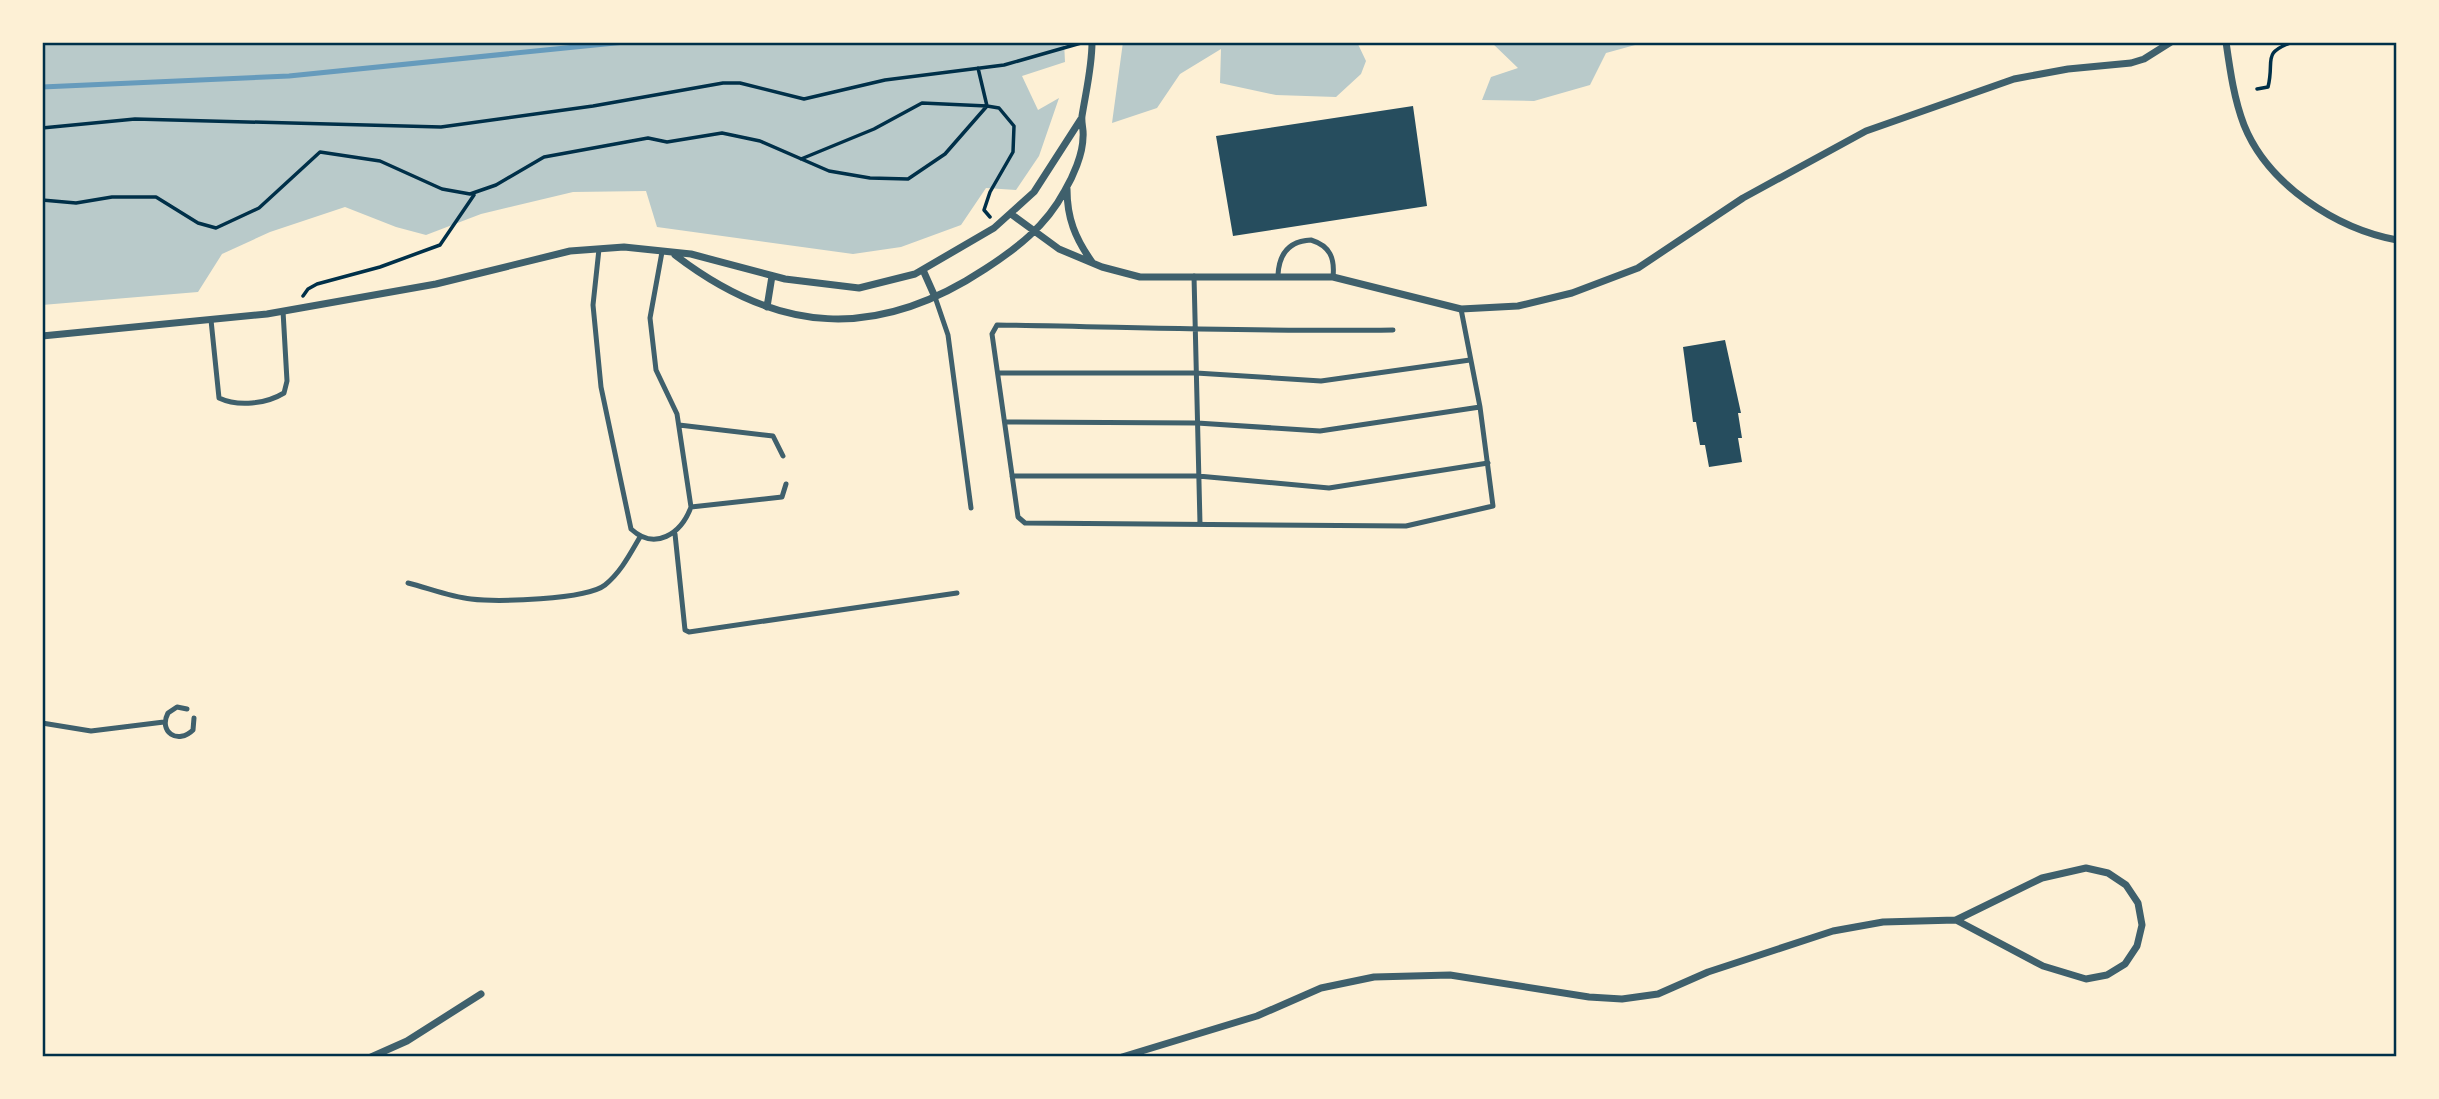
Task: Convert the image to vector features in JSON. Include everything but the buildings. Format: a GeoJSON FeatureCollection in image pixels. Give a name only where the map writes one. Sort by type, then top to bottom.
{"type":"FeatureCollection","features":[{"type":"Feature","properties":{"kind":"street"},"geometry":{"type":"LineString","coordinates":[[675,255],[746,299],[767,307],[834,321],[894,313],[936,297],[997,261],[1032,233],[1049,215],[1067,187],[1082,145],[1081,119],[1092,42]]}},
{"type":"Feature","properties":{"kind":"street"},"geometry":{"type":"LineString","coordinates":[[1011,214],[1032,233],[1092,263],[1140,277],[1333,276],[1461,309],[1518,306],[1572,293],[1638,268],[1743,198],[1866,131],[2014,79],[2068,69],[2131,63],[2144,59],[2171,42]]}},
{"type":"Feature","properties":{"kind":"street"},"geometry":{"type":"LineString","coordinates":[[2226,42],[2241,116],[2246,129],[2267,160],[2308,203],[2341,223],[2374,236],[2397,240]]}},
{"type":"Feature","properties":{"kind":"street"},"geometry":{"type":"LineString","coordinates":[[42,336],[283,312],[436,284],[570,251],[624,247],[675,255],[691,254],[772,276],[827,286],[859,288],[923,270],[1002,222],[1034,192],[1081,119]]}},
{"type":"Feature","properties":{"kind":"street"},"geometry":{"type":"LineString","coordinates":[[1067,187],[1070,223],[1092,263]]}},
{"type":"Feature","properties":{"kind":"street"},"geometry":{"type":"LineString","coordinates":[[923,270],[936,297]]}},
{"type":"Feature","properties":{"kind":"street"},"geometry":{"type":"LineString","coordinates":[[767,307],[772,276]]}},
{"type":"Feature","properties":{"kind":"street"},"geometry":{"type":"LineString","coordinates":[[1122,1057],[1256,1016],[1297,996],[1350,981],[1451,975],[1511,986],[1622,999],[1658,994],[1708,972],[1845,929],[1883,922],[1956,920],[2042,878],[2086,868],[2108,873],[2126,885],[2138,903],[2142,925],[2137,946],[2125,964],[2107,975],[2086,979],[2043,966],[1956,920]]}},
{"type":"Feature","properties":{"kind":"street"},"geometry":{"type":"LineString","coordinates":[[371,1057],[407,1041],[481,993]]}},
{"type":"Feature","properties":{"kind":"lane"},"geometry":{"type":"LineString","coordinates":[[1278,275],[1278,263],[1287,249],[1295,243],[1311,240],[1330,252],[1335,264],[1333,276]]}},
{"type":"Feature","properties":{"kind":"lane"},"geometry":{"type":"LineString","coordinates":[[599,249],[593,305],[601,387],[631,529],[639,537],[653,539],[675,534],[686,521],[691,507],[677,414],[656,370],[650,318],[662,252]]}},
{"type":"Feature","properties":{"kind":"lane"},"geometry":{"type":"LineString","coordinates":[[1194,276],[1200,524]]}},
{"type":"Feature","properties":{"kind":"lane"},"geometry":{"type":"LineString","coordinates":[[936,297],[947,335],[971,508]]}},
{"type":"Feature","properties":{"kind":"lane"},"geometry":{"type":"LineString","coordinates":[[1393,330],[1264,332],[1195,327],[996,325],[992,334],[1018,517],[1026,523],[1406,526],[1493,506],[1480,407],[1461,309]]}},
{"type":"Feature","properties":{"kind":"lane"},"geometry":{"type":"LineString","coordinates":[[211,320],[219,398],[230,404],[272,400],[284,393],[287,381],[283,312]]}},
{"type":"Feature","properties":{"kind":"lane"},"geometry":{"type":"LineString","coordinates":[[998,373],[1196,373],[1321,381],[1470,359]]}},
{"type":"Feature","properties":{"kind":"lane"},"geometry":{"type":"LineString","coordinates":[[1004,422],[1197,423],[1320,431],[1480,407]]}},
{"type":"Feature","properties":{"kind":"lane"},"geometry":{"type":"LineString","coordinates":[[679,425],[773,436],[783,456]]}},
{"type":"Feature","properties":{"kind":"lane"},"geometry":{"type":"LineString","coordinates":[[1012,476],[1198,476],[1329,488],[1488,463]]}},
{"type":"Feature","properties":{"kind":"lane"},"geometry":{"type":"LineString","coordinates":[[691,507],[782,496],[786,484]]}},
{"type":"Feature","properties":{"kind":"lane"},"geometry":{"type":"LineString","coordinates":[[675,534],[685,630],[689,632],[957,593]]}},
{"type":"Feature","properties":{"kind":"lane"},"geometry":{"type":"LineString","coordinates":[[408,583],[471,600],[537,599],[587,593],[603,586],[623,566],[639,537]]}},
{"type":"Feature","properties":{"kind":"lane"},"geometry":{"type":"LineString","coordinates":[[164,722],[172,709],[187,709]]}},
{"type":"Feature","properties":{"kind":"lane"},"geometry":{"type":"LineString","coordinates":[[164,722],[172,735],[181,737],[193,730],[194,718]]}},
{"type":"Feature","properties":{"kind":"lane"},"geometry":{"type":"LineString","coordinates":[[42,723],[91,731],[164,722]]}},
{"type":"Feature","properties":{"kind":"path"},"geometry":{"type":"LineString","coordinates":[[42,128],[135,118],[441,127],[593,106],[701,85],[740,83],[804,99],[885,80],[1004,65],[1086,42]]}},
{"type":"Feature","properties":{"kind":"path"},"geometry":{"type":"LineString","coordinates":[[2256,89],[2268,87],[2270,54],[2276,48],[2292,42]]}},
{"type":"Feature","properties":{"kind":"path"},"geometry":{"type":"LineString","coordinates":[[978,68],[987,106]]}},
{"type":"Feature","properties":{"kind":"path"},"geometry":{"type":"LineString","coordinates":[[799,159],[874,130],[922,103],[999,108],[1014,125],[1013,152],[990,192],[984,210],[1002,222]]}},
{"type":"Feature","properties":{"kind":"path"},"geometry":{"type":"LineString","coordinates":[[304,308],[303,294],[317,284],[380,267],[440,245],[475,193],[544,157],[648,138],[667,142],[722,133],[760,141],[829,172],[870,178],[908,179],[945,154],[987,106]]}},
{"type":"Feature","properties":{"kind":"path"},"geometry":{"type":"LineString","coordinates":[[42,200],[76,203],[112,197],[156,197],[198,223],[216,228],[259,208],[320,152],[380,162],[442,189],[475,193]]}},
{"type":"Feature","properties":{"kind":"shaded area"},"geometry":{"type":"Polygon","coordinates":[[[42,42],[1064,42],[1065,62],[1022,76],[1038,110],[1059,98],[1039,156],[1016,190],[986,188],[961,225],[901,247],[853,254],[657,227],[646,191],[573,192],[481,214],[426,235],[396,227],[345,207],[270,232],[222,254],[198,292],[42,305],[42,42]]]}},
{"type":"Feature","properties":{"kind":"shaded area"},"geometry":{"type":"Polygon","coordinates":[[[1123,42],[1357,42],[1366,61],[1361,74],[1336,97],[1276,95],[1220,83],[1221,49],[1180,74],[1157,108],[1112,123],[1123,42]]]}},
{"type":"Feature","properties":{"kind":"shaded area"},"geometry":{"type":"Polygon","coordinates":[[[1491,42],[1646,42],[1606,53],[1590,85],[1534,101],[1482,100],[1491,77],[1518,68],[1491,42]]]}},
{"type":"Feature","properties":{"kind":"waterway"},"geometry":{"type":"LineString","coordinates":[[42,87],[289,76],[625,42]]}}]}
